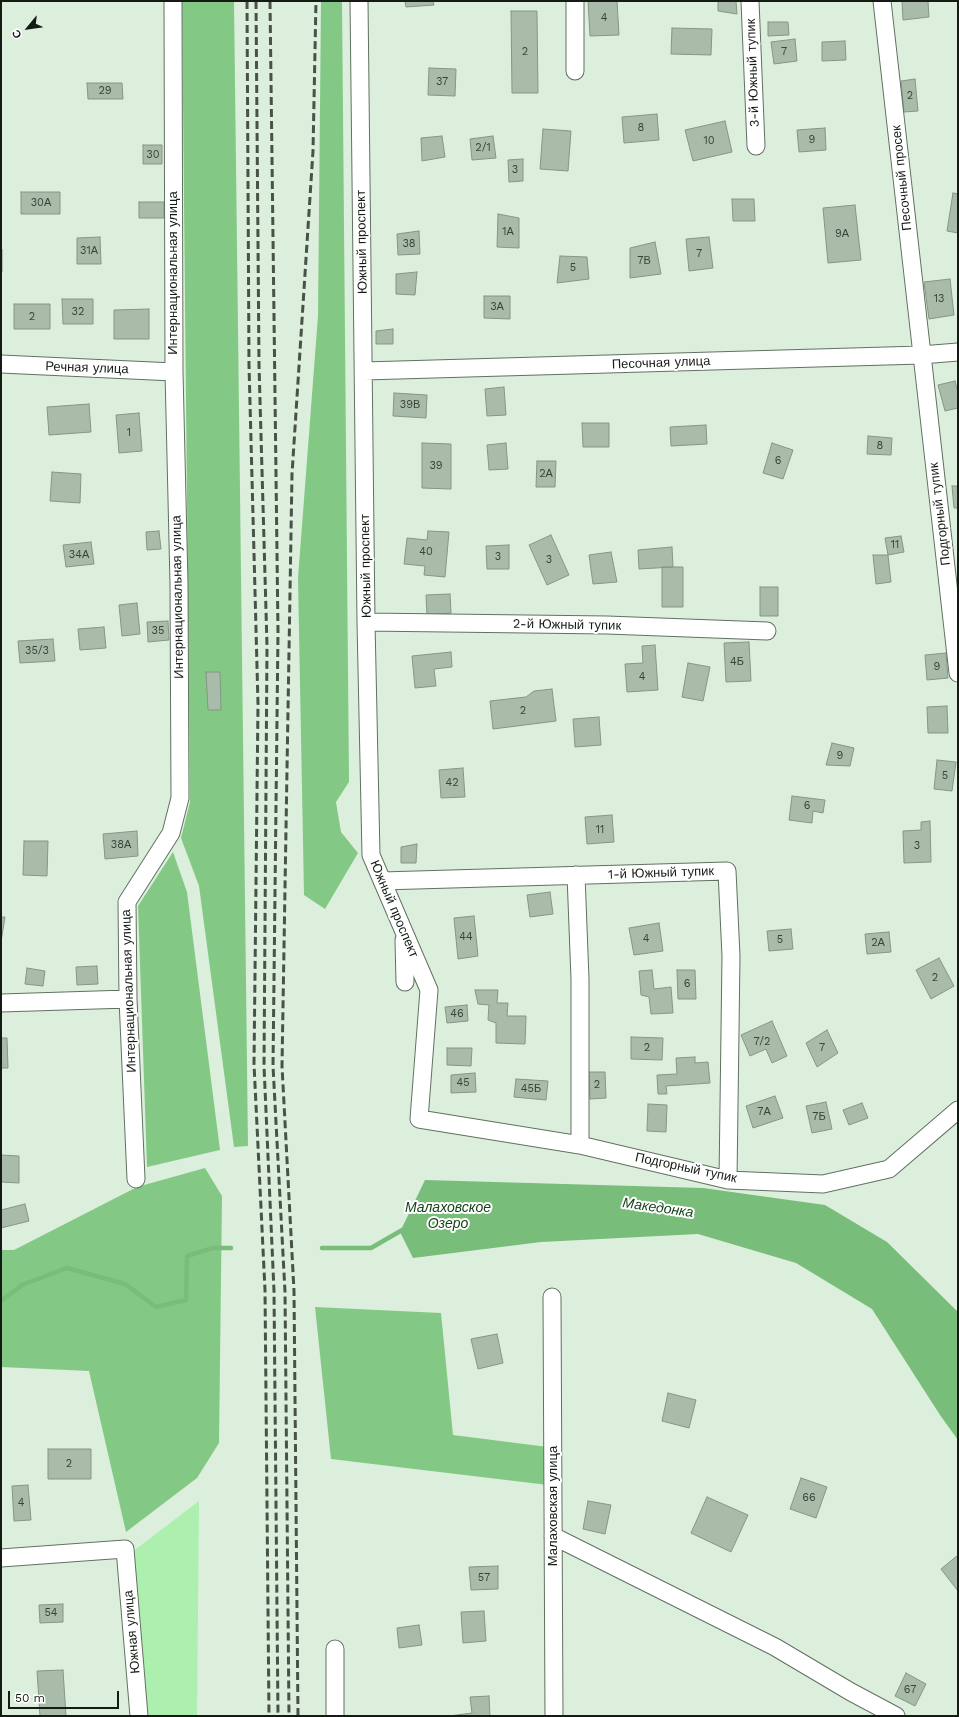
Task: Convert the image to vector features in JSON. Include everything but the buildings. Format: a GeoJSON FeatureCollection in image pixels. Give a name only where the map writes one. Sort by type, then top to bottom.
{"type":"FeatureCollection","features":[{"type":"Feature","properties":{"kind":"street","name":"Интернациональная улица"},"geometry":{"type":"LineString","coordinates":[[136,1179],[128,999],[127,902],[170,833],[180,798],[179,584],[174,372],[173,1]]}},
{"type":"Feature","properties":{"kind":"street","name":"Южный проспект"},"geometry":{"type":"LineString","coordinates":[[360,1],[366,622],[371,855],[429,990],[419,1119]]}},
{"type":"Feature","properties":{"kind":"street"},"geometry":{"type":"LineString","coordinates":[[575,1],[575,71]]}},
{"type":"Feature","properties":{"kind":"street","name":"3-й Южный тупик"},"geometry":{"type":"LineString","coordinates":[[750,1],[756,146]]}},
{"type":"Feature","properties":{"kind":"street","name":"Песочный просек"},"geometry":{"type":"LineString","coordinates":[[882,1],[921,355]]}},
{"type":"Feature","properties":{"kind":"street","name":"Песочная улица"},"geometry":{"type":"LineString","coordinates":[[364,371],[921,355],[958,352]]}},
{"type":"Feature","properties":{"kind":"street","name":"Подгорный тупик"},"geometry":{"type":"LineString","coordinates":[[921,355],[958,672]]}},
{"type":"Feature","properties":{"kind":"street","name":"Речная улица"},"geometry":{"type":"LineString","coordinates":[[1,364],[174,372]]}},
{"type":"Feature","properties":{"kind":"street","name":"2-й Южный тупик"},"geometry":{"type":"LineString","coordinates":[[366,622],[607,625],[767,632]]}},
{"type":"Feature","properties":{"kind":"street","name":"1-й Южный тупик"},"geometry":{"type":"LineString","coordinates":[[382,881],[727,871],[731,956],[728,1180]]}},
{"type":"Feature","properties":{"kind":"street"},"geometry":{"type":"LineString","coordinates":[[576,875],[580,979],[580,1145]]}},
{"type":"Feature","properties":{"kind":"street"},"geometry":{"type":"LineString","coordinates":[[404,931],[405,982]]}},
{"type":"Feature","properties":{"kind":"street"},"geometry":{"type":"LineString","coordinates":[[1,1003],[128,999]]}},
{"type":"Feature","properties":{"kind":"street","name":"Подгорный тупик"},"geometry":{"type":"LineString","coordinates":[[419,1119],[580,1145],[728,1180],[823,1184],[889,1169],[958,1110]]}},
{"type":"Feature","properties":{"kind":"street","name":"Малаховская улица"},"geometry":{"type":"LineString","coordinates":[[552,1297],[554,1716]]}},
{"type":"Feature","properties":{"kind":"street"},"geometry":{"type":"LineString","coordinates":[[553,1536],[775,1647],[896,1716]]}},
{"type":"Feature","properties":{"kind":"street","name":"Южная улица"},"geometry":{"type":"LineString","coordinates":[[1,1558],[125,1549],[139,1716]]}},
{"type":"Feature","properties":{"kind":"street"},"geometry":{"type":"LineString","coordinates":[[334,1649],[335,1716]]}},
{"type":"Feature","properties":{"kind":"shaded area"},"geometry":{"type":"Polygon","coordinates":[[[182,1],[234,1],[248,1146],[234,1147],[199,886],[181,838],[190,802],[182,1]]]}},
{"type":"Feature","properties":{"kind":"shaded area"},"geometry":{"type":"Polygon","coordinates":[[[321,1],[342,1],[349,782],[336,802],[341,832],[358,853],[325,909],[304,895],[298,578],[318,316],[321,1]]]}},
{"type":"Feature","properties":{"kind":"shaded area"},"geometry":{"type":"Polygon","coordinates":[[[173,852],[187,892],[220,1150],[147,1167],[138,906],[173,852]]]}},
{"type":"Feature","properties":{"kind":"shaded area"},"geometry":{"type":"Polygon","coordinates":[[[205,1168],[222,1196],[219,1443],[197,1478],[126,1532],[89,1371],[1,1367],[1,1250],[14,1250],[137,1187],[205,1168]]]}},
{"type":"Feature","properties":{"kind":"shaded area"},"geometry":{"type":"Polygon","coordinates":[[[315,1307],[441,1313],[453,1435],[548,1447],[548,1485],[331,1459],[315,1307]]]}},
{"type":"Feature","properties":{"kind":"shaded area"},"geometry":{"type":"Polygon","coordinates":[[[199,1501],[197,1716],[145,1716],[132,1552],[199,1501]]]}},
{"type":"Feature","properties":{"kind":"water","name":"Малаховское Озеро"},"geometry":{"type":"Polygon","coordinates":[[[425,1180],[703,1188],[825,1205],[887,1242],[958,1312],[958,1440],[940,1415],[872,1309],[796,1263],[698,1234],[541,1242],[413,1258],[400,1232],[425,1180]]]}},
{"type":"Feature","properties":{"kind":"waterway","name":"Македонка"},"geometry":{"type":"LineString","coordinates":[[322,1248],[371,1248],[404,1229]]}},
{"type":"Feature","properties":{"kind":"waterway","name":"Македонка"},"geometry":{"type":"LineString","coordinates":[[1,1301],[22,1285],[67,1268],[125,1284],[156,1307],[186,1300],[187,1256],[213,1248],[231,1248]]}},
{"type":"Feature","properties":{"kind":"railway"},"geometry":{"type":"LineString","coordinates":[[247,1],[249,365],[258,704],[254,1064],[265,1290],[269,1716]]}},
{"type":"Feature","properties":{"kind":"railway"},"geometry":{"type":"LineString","coordinates":[[256,1],[259,365],[267,646],[264,1066],[274,1291],[278,1716]]}},
{"type":"Feature","properties":{"kind":"railway"},"geometry":{"type":"LineString","coordinates":[[270,1],[278,632],[273,1066],[285,1292],[289,1716]]}},
{"type":"Feature","properties":{"kind":"railway"},"geometry":{"type":"LineString","coordinates":[[298,1716],[294,1291],[282,1066],[292,474],[313,151],[316,1]]}}]}
